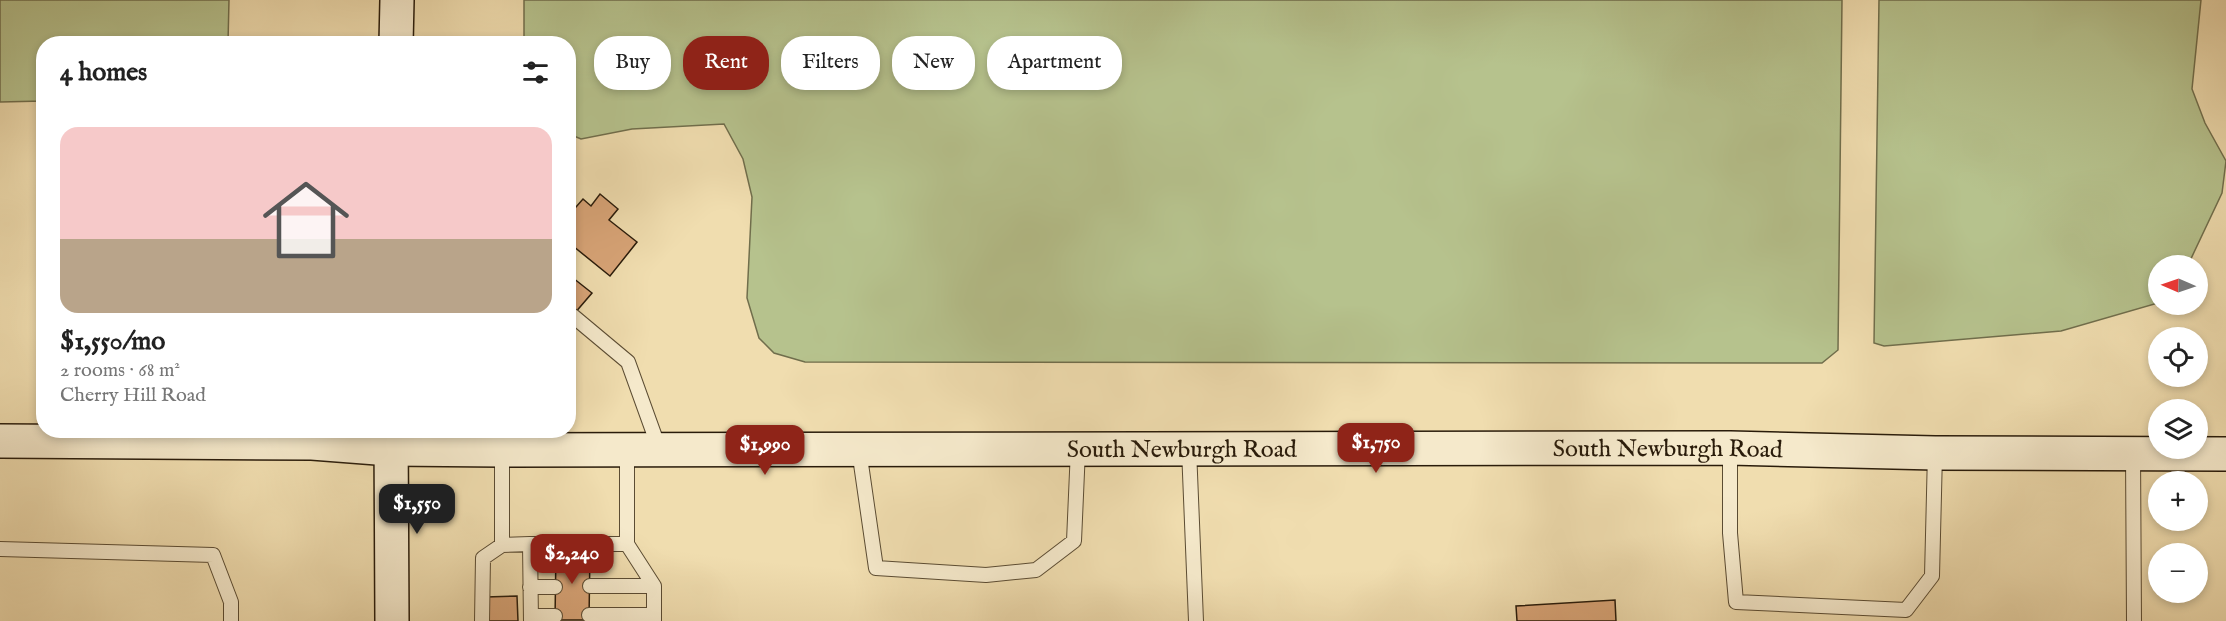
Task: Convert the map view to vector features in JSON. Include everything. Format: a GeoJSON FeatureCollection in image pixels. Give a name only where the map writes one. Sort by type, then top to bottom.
{"type":"FeatureCollection","features":[{"type":"Feature","properties":{"kind":"main road"},"geometry":{"type":"LineString","coordinates":[[396,36],[397,0]]}},
{"type":"Feature","properties":{"kind":"main road"},"geometry":{"type":"LineString","coordinates":[[390,440],[392,621]]}},
{"type":"Feature","properties":{"kind":"main road","name":"South Newburgh Road"},"geometry":{"type":"LineString","coordinates":[[0,441],[312,443],[390,440],[502,450],[547,445],[627,450],[1730,448],[1935,453],[2226,454]]}},
{"type":"Feature","properties":{"kind":"lane"},"geometry":{"type":"LineString","coordinates":[[576,319],[628,362],[660,450]]}},
{"type":"Feature","properties":{"kind":"lane"},"geometry":{"type":"LineString","coordinates":[[1730,448],[1730,533],[1736,602],[1906,610],[1932,576],[1935,453]]}},
{"type":"Feature","properties":{"kind":"lane"},"geometry":{"type":"LineString","coordinates":[[860,450],[876,568],[986,575],[1036,570],[1074,541],[1078,449]]}},
{"type":"Feature","properties":{"kind":"lane"},"geometry":{"type":"LineString","coordinates":[[1189,449],[1196,621]]}},
{"type":"Feature","properties":{"kind":"lane"},"geometry":{"type":"LineString","coordinates":[[502,450],[502,544]]}},
{"type":"Feature","properties":{"kind":"lane"},"geometry":{"type":"LineString","coordinates":[[590,615],[654,618],[654,586],[627,544],[627,450]]}},
{"type":"Feature","properties":{"kind":"lane"},"geometry":{"type":"LineString","coordinates":[[2133,452],[2134,621]]}},
{"type":"Feature","properties":{"kind":"lane"},"geometry":{"type":"LineString","coordinates":[[482,621],[483,558],[502,544],[627,544]]}},
{"type":"Feature","properties":{"kind":"lane"},"geometry":{"type":"LineString","coordinates":[[530,544],[531,619],[555,616]]}},
{"type":"Feature","properties":{"kind":"lane"},"geometry":{"type":"LineString","coordinates":[[0,549],[213,555],[231,602],[231,621]]}},
{"type":"Feature","properties":{"kind":"lane"},"geometry":{"type":"LineString","coordinates":[[590,586],[654,586]]}},
{"type":"Feature","properties":{"kind":"lane"},"geometry":{"type":"LineString","coordinates":[[530,587],[555,587]]}},
{"type":"Feature","properties":{"kind":"green space"},"geometry":{"type":"Polygon","coordinates":[[[0,0],[229,0],[228,36],[36,36],[36,101],[0,102],[0,0]]]}},
{"type":"Feature","properties":{"kind":"green space"},"geometry":{"type":"Polygon","coordinates":[[[524,0],[1842,0],[1838,350],[1822,363],[805,362],[774,353],[759,338],[747,298],[752,197],[743,159],[724,124],[632,129],[581,139],[576,137],[576,36],[524,36],[524,0]]]}},
{"type":"Feature","properties":{"kind":"green space"},"geometry":{"type":"Polygon","coordinates":[[[1879,0],[2201,0],[2192,89],[2205,123],[2226,161],[2222,193],[2193,255],[2148,255],[2148,306],[2061,331],[1884,346],[1874,343],[1879,0]]]}},
{"type":"Feature","properties":{"kind":"building"},"geometry":{"type":"Polygon","coordinates":[[[600,194],[618,209],[609,220],[637,242],[610,276],[576,248],[576,207],[583,199],[591,206],[600,194]]]}},
{"type":"Feature","properties":{"kind":"building"},"geometry":{"type":"Polygon","coordinates":[[[576,280],[592,293],[576,312],[576,280]]]}},
{"type":"Feature","properties":{"kind":"building"},"geometry":{"type":"Polygon","coordinates":[[[556,550],[590,550],[589,620],[555,620],[556,550]]]}},
{"type":"Feature","properties":{"kind":"building"},"geometry":{"type":"Polygon","coordinates":[[[517,596],[518,621],[486,621],[486,597],[517,596]]]}},
{"type":"Feature","properties":{"kind":"building"},"geometry":{"type":"Polygon","coordinates":[[[1615,600],[1616,621],[1517,621],[1516,606],[1615,600]]]}}]}
